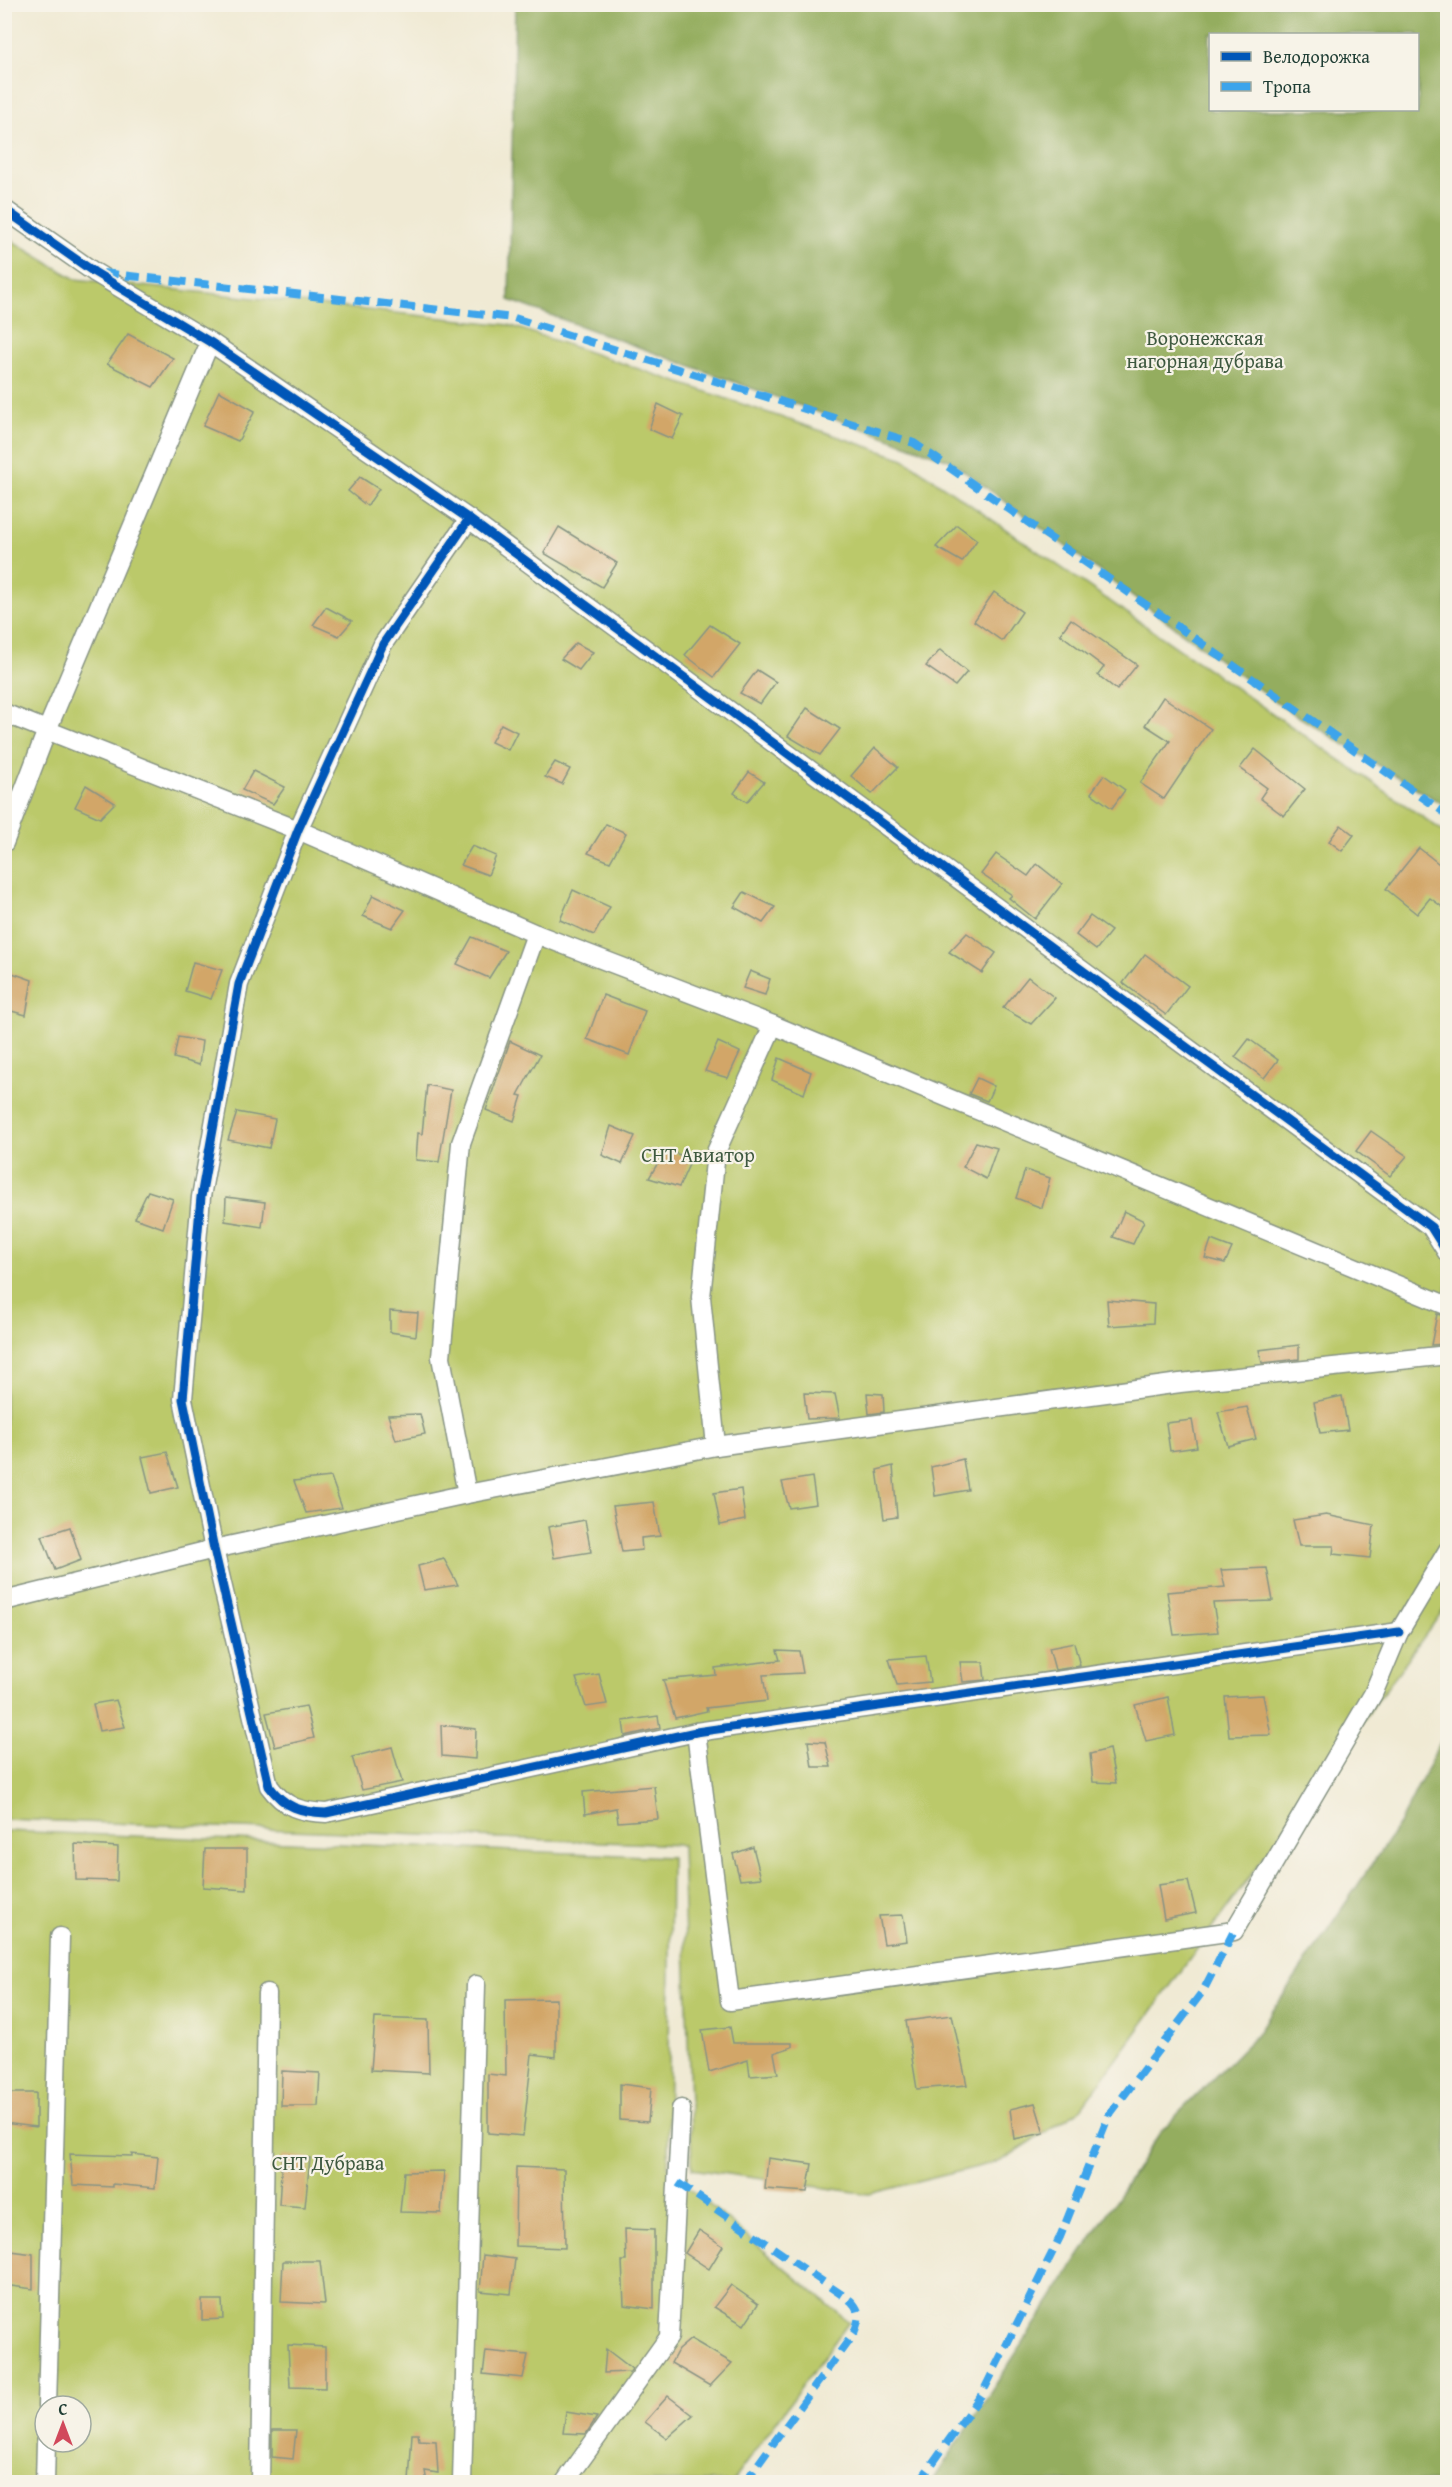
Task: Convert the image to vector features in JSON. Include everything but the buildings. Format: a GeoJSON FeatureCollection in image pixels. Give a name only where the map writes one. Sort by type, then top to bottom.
{"type":"FeatureCollection","features":[{"type":"Feature","properties":{"kind":"street"},"geometry":{"type":"LineString","coordinates":[[4,209],[94,272],[210,342],[468,519],[1431,1227],[1448,1254]]}},
{"type":"Feature","properties":{"kind":"street"},"geometry":{"type":"LineString","coordinates":[[4,843],[47,730],[210,342]]}},
{"type":"Feature","properties":{"kind":"street"},"geometry":{"type":"LineString","coordinates":[[468,519],[383,644],[298,830],[239,984],[201,1197],[183,1399],[214,1549],[269,1786],[280,1800],[290,1807],[308,1812],[326,1813],[696,1732],[1399,1632]]}},
{"type":"Feature","properties":{"kind":"street"},"geometry":{"type":"LineString","coordinates":[[4,713],[298,830],[536,934],[773,1025],[1448,1306]]}},
{"type":"Feature","properties":{"kind":"street"},"geometry":{"type":"LineString","coordinates":[[467,1494],[441,1358],[461,1143],[536,934]]}},
{"type":"Feature","properties":{"kind":"street"},"geometry":{"type":"LineString","coordinates":[[716,1446],[701,1297],[716,1152],[773,1025]]}},
{"type":"Feature","properties":{"kind":"street"},"geometry":{"type":"LineString","coordinates":[[4,1601],[214,1549],[467,1494],[716,1446],[1168,1385],[1448,1354]]}},
{"type":"Feature","properties":{"kind":"street"},"geometry":{"type":"LineString","coordinates":[[696,1732],[730,2001],[1234,1931],[1373,1694],[1399,1632],[1448,1550]]}},
{"type":"Feature","properties":{"kind":"street"},"geometry":{"type":"LineString","coordinates":[[47,2394],[60,1937]]}},
{"type":"Feature","properties":{"kind":"street"},"geometry":{"type":"LineString","coordinates":[[462,2482],[476,1985]]}},
{"type":"Feature","properties":{"kind":"street"},"geometry":{"type":"LineString","coordinates":[[260,2482],[267,1993]]}},
{"type":"Feature","properties":{"kind":"street"},"geometry":{"type":"LineString","coordinates":[[565,2482],[669,2337],[681,2109]]}},
{"type":"Feature","properties":{"kind":"street"},"geometry":{"type":"LineString","coordinates":[[45,2482],[46,2454]]}},
{"type":"Feature","properties":{"kind":"green space","name":"Воронежская нагорная дубрава"},"geometry":{"type":"Polygon","coordinates":[[[515,5],[1447,5],[1447,807],[1284,708],[949,460],[509,300],[515,5]]]}},
{"type":"Feature","properties":{"kind":"green space","name":"СНТ Авиатор"},"geometry":{"type":"Polygon","coordinates":[[[4,236],[75,279],[509,325],[904,459],[1447,834],[1447,1605],[1080,2110],[1001,2161],[869,2194],[692,2169],[682,1845],[5,1819],[4,236]]]}},
{"type":"Feature","properties":{"kind":"green space"},"geometry":{"type":"Polygon","coordinates":[[[1447,1729],[1447,2482],[932,2482],[1161,2131],[1258,2033],[1399,1824],[1447,1729]]]}},
{"type":"Feature","properties":{"kind":"green space","name":"СНТ Дубрава"},"geometry":{"type":"Polygon","coordinates":[[[5,1831],[671,1857],[668,2170],[849,2322],[732,2482],[5,2482],[5,1831]]]}},
{"type":"Feature","properties":{"kind":"marked path"},"geometry":{"type":"LineString","coordinates":[[103,273],[514,318],[914,443],[1448,815]]}},
{"type":"Feature","properties":{"kind":"marked path"},"geometry":{"type":"LineString","coordinates":[[919,2482],[982,2394],[1060,2237],[1109,2115],[1203,1991],[1234,1931]]}},
{"type":"Feature","properties":{"kind":"marked path"},"geometry":{"type":"LineString","coordinates":[[678,2183],[851,2301],[858,2313],[854,2333],[745,2482]]}},
{"type":"Feature","properties":{"kind":"cycle path"},"geometry":{"type":"LineString","coordinates":[[4,209],[94,272],[210,342],[469,519],[1431,1227],[1448,1254]]}},
{"type":"Feature","properties":{"kind":"cycle path"},"geometry":{"type":"LineString","coordinates":[[469,519],[383,644],[298,830],[239,984],[201,1197],[183,1399],[214,1549],[269,1786],[287,1804],[301,1810],[326,1813],[696,1732],[1399,1632]]}}]}
